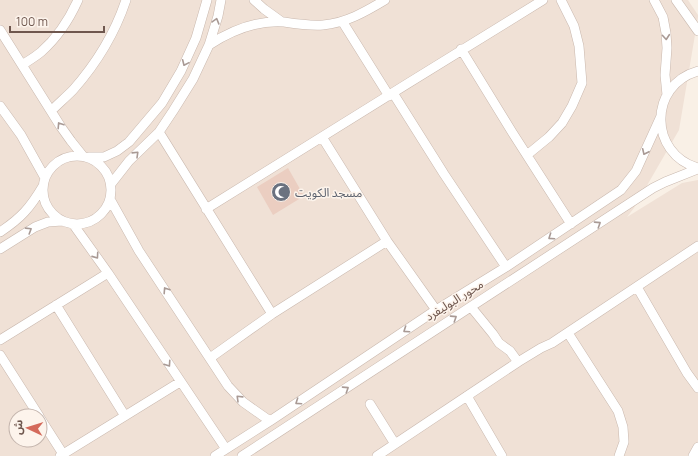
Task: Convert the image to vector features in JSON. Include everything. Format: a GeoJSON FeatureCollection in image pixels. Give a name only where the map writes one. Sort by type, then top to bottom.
{"type":"FeatureCollection","features":[{"type":"Feature","properties":{"kind":"street"},"geometry":{"type":"LineString","coordinates":[[22,65],[41,52],[57,35],[70,16],[78,0]]}},
{"type":"Feature","properties":{"kind":"street"},"geometry":{"type":"LineString","coordinates":[[51,111],[73,90],[92,67],[122,14],[126,0]]}},
{"type":"Feature","properties":{"kind":"street"},"geometry":{"type":"LineString","coordinates":[[0,232],[25,213],[35,200],[49,170],[56,162],[74,155],[104,157],[117,151],[129,142],[162,102],[181,71],[196,38],[207,0]]}},
{"type":"Feature","properties":{"kind":"street"},"geometry":{"type":"LineString","coordinates":[[111,184],[128,161],[159,132],[193,79],[209,44],[218,16],[221,0]]}},
{"type":"Feature","properties":{"kind":"street"},"geometry":{"type":"LineString","coordinates":[[254,0],[282,22]]}},
{"type":"Feature","properties":{"kind":"street"},"geometry":{"type":"LineString","coordinates":[[209,44],[226,34],[263,22],[282,22],[308,26],[342,21],[354,18],[385,0]]}},
{"type":"Feature","properties":{"kind":"street"},"geometry":{"type":"LineString","coordinates":[[206,209],[543,0]]}},
{"type":"Feature","properties":{"kind":"street"},"geometry":{"type":"LineString","coordinates":[[527,155],[549,137],[562,123],[572,106],[582,83],[579,46],[574,26],[561,0]]}},
{"type":"Feature","properties":{"kind":"street"},"geometry":{"type":"LineString","coordinates":[[654,0],[663,17],[666,33],[667,48],[665,75],[667,95]]}},
{"type":"Feature","properties":{"kind":"street"},"geometry":{"type":"LineString","coordinates":[[676,0],[698,31]]}},
{"type":"Feature","properties":{"kind":"street"},"geometry":{"type":"LineString","coordinates":[[342,21],[506,267]]}},
{"type":"Feature","properties":{"kind":"street"},"geometry":{"type":"LineString","coordinates":[[0,30],[71,141],[86,157],[97,162],[104,168],[111,184],[110,199],[106,208],[92,221],[83,224],[73,224],[62,221],[48,222],[35,227],[0,249]]}},
{"type":"Feature","properties":{"kind":"street"},"geometry":{"type":"LineString","coordinates":[[462,50],[571,224]]}},
{"type":"Feature","properties":{"kind":"street"},"geometry":{"type":"LineString","coordinates":[[667,95],[670,89],[681,79],[698,71]]}},
{"type":"Feature","properties":{"kind":"street","name":"محور البوليفرد"},"geometry":{"type":"LineString","coordinates":[[215,456],[436,310],[506,267],[621,190],[636,171],[660,116],[667,95]]}},
{"type":"Feature","properties":{"kind":"street"},"geometry":{"type":"LineString","coordinates":[[0,108],[21,135],[44,182],[43,195],[45,203],[49,210],[62,221]]}},
{"type":"Feature","properties":{"kind":"street"},"geometry":{"type":"LineString","coordinates":[[660,116],[664,137],[670,150],[680,160],[698,169]]}},
{"type":"Feature","properties":{"kind":"street"},"geometry":{"type":"LineString","coordinates":[[159,132],[272,314]]}},
{"type":"Feature","properties":{"kind":"street"},"geometry":{"type":"LineString","coordinates":[[322,137],[387,241],[436,310]]}},
{"type":"Feature","properties":{"kind":"street","name":"محور البوليفرد"},"geometry":{"type":"LineString","coordinates":[[242,456],[653,188],[698,169]]}},
{"type":"Feature","properties":{"kind":"street"},"geometry":{"type":"LineString","coordinates":[[110,199],[139,251],[228,386],[235,394],[270,421]]}},
{"type":"Feature","properties":{"kind":"street"},"geometry":{"type":"LineString","coordinates":[[73,224],[108,273],[226,449]]}},
{"type":"Feature","properties":{"kind":"street"},"geometry":{"type":"LineString","coordinates":[[210,358],[272,314],[387,241]]}},
{"type":"Feature","properties":{"kind":"street"},"geometry":{"type":"LineString","coordinates":[[377,456],[518,362],[568,333],[698,246]]}},
{"type":"Feature","properties":{"kind":"street"},"geometry":{"type":"LineString","coordinates":[[0,340],[108,273]]}},
{"type":"Feature","properties":{"kind":"street"},"geometry":{"type":"LineString","coordinates":[[637,287],[687,373],[698,388]]}},
{"type":"Feature","properties":{"kind":"street"},"geometry":{"type":"LineString","coordinates":[[56,305],[125,416]]}},
{"type":"Feature","properties":{"kind":"street"},"geometry":{"type":"LineString","coordinates":[[471,307],[499,343],[510,351],[518,362]]}},
{"type":"Feature","properties":{"kind":"street"},"geometry":{"type":"LineString","coordinates":[[568,333],[618,411],[623,426],[624,442],[619,456]]}},
{"type":"Feature","properties":{"kind":"street"},"geometry":{"type":"LineString","coordinates":[[0,355],[34,408]]}},
{"type":"Feature","properties":{"kind":"street"},"geometry":{"type":"LineString","coordinates":[[48,431],[62,455],[180,382]]}},
{"type":"Feature","properties":{"kind":"street"},"geometry":{"type":"LineString","coordinates":[[467,396],[502,456]]}},
{"type":"Feature","properties":{"kind":"street"},"geometry":{"type":"LineString","coordinates":[[370,404],[394,444]]}},
{"type":"Feature","properties":{"kind":"street"},"geometry":{"type":"LineString","coordinates":[[693,456],[698,447]]}},
{"type":"Feature","properties":{"kind":"shaded area"},"geometry":{"type":"Polygon","coordinates":[[[0,0],[688,0],[698,17],[679,130],[634,208],[627,217],[682,183],[698,180],[698,456],[0,456],[0,0]]]}},
{"type":"Feature","properties":{"kind":"building","name":"مسجد الكويت"},"geometry":{"type":"Polygon","coordinates":[[[288,168],[304,196],[273,215],[257,187],[288,168]]]}},
{"type":"Feature","properties":{"kind":"place","name":"مسجد الكويت"},"geometry":{"type":"Point","coordinates":[281,192]}}]}
